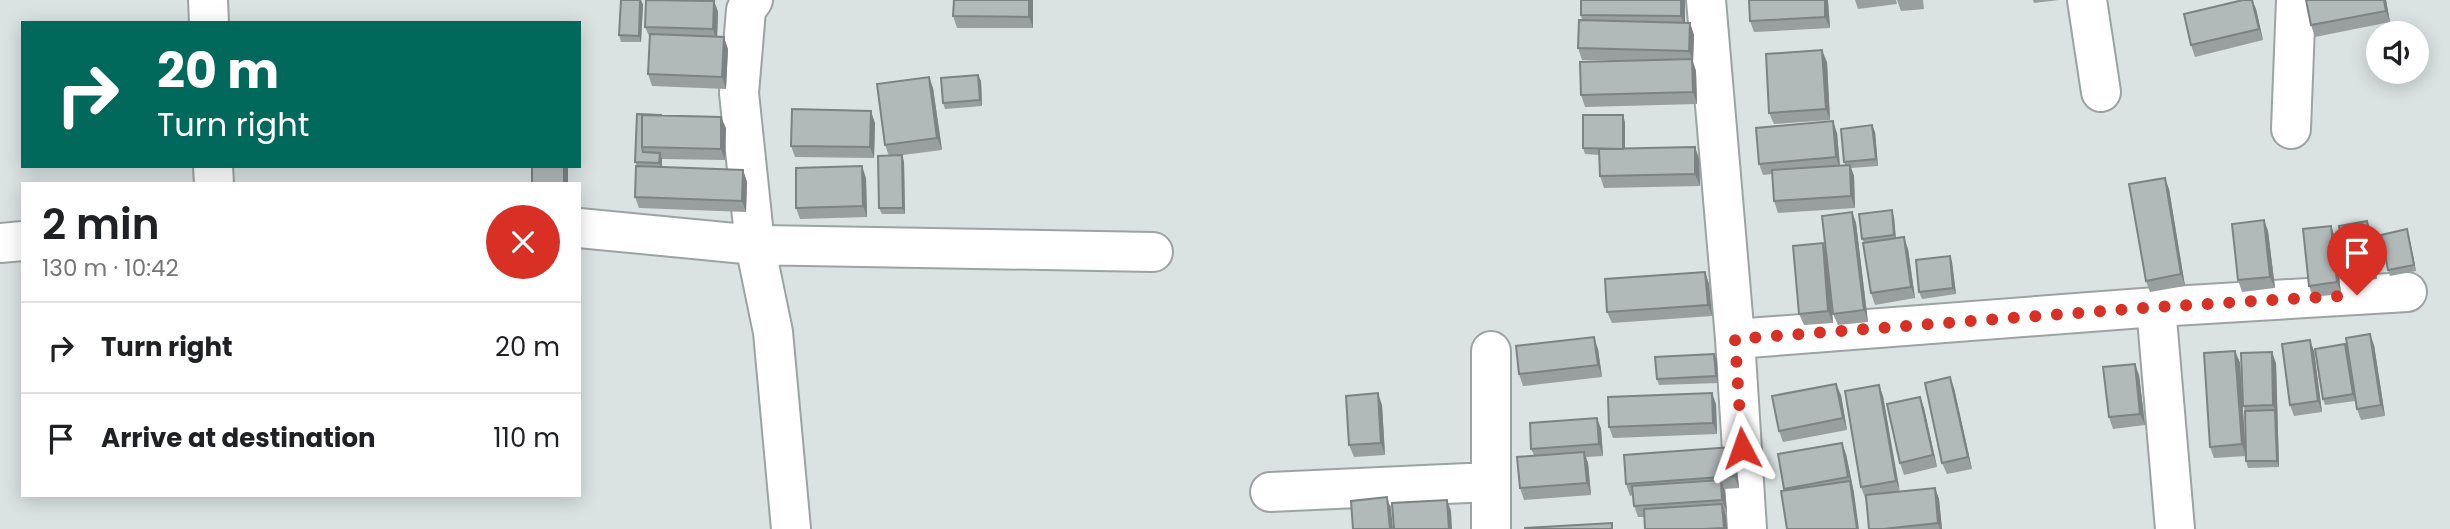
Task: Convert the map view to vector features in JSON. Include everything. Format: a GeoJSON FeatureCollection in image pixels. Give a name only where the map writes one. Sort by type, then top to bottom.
{"type":"FeatureCollection","features":[{"type":"Feature","properties":{"kind":"street"},"geometry":{"type":"LineString","coordinates":[[208,0],[209,21]]}},
{"type":"Feature","properties":{"kind":"street"},"geometry":{"type":"LineString","coordinates":[[753,0],[746,10],[739,93],[755,245],[773,332],[791,529]]}},
{"type":"Feature","properties":{"kind":"street"},"geometry":{"type":"LineString","coordinates":[[1706,0],[1735,339],[1747,529]]}},
{"type":"Feature","properties":{"kind":"street"},"geometry":{"type":"LineString","coordinates":[[2087,0],[2101,92]]}},
{"type":"Feature","properties":{"kind":"street"},"geometry":{"type":"LineString","coordinates":[[2291,129],[2297,0]]}},
{"type":"Feature","properties":{"kind":"street"},"geometry":{"type":"LineString","coordinates":[[581,228],[755,245],[1153,252]]}},
{"type":"Feature","properties":{"kind":"street"},"geometry":{"type":"LineString","coordinates":[[0,243],[21,241]]}},
{"type":"Feature","properties":{"kind":"street"},"geometry":{"type":"LineString","coordinates":[[1735,339],[2156,307],[2407,292]]}},
{"type":"Feature","properties":{"kind":"street"},"geometry":{"type":"LineString","coordinates":[[2156,307],[2175,529]]}},
{"type":"Feature","properties":{"kind":"street"},"geometry":{"type":"LineString","coordinates":[[1490,529],[1491,351]]}},
{"type":"Feature","properties":{"kind":"street"},"geometry":{"type":"LineString","coordinates":[[1270,492],[1490,482]]}},
{"type":"Feature","properties":{"kind":"building"},"geometry":{"type":"Polygon","coordinates":[[[621,0],[640,0],[639,36],[619,35],[621,0]]]}},
{"type":"Feature","properties":{"kind":"building"},"geometry":{"type":"Polygon","coordinates":[[[646,0],[714,1],[713,29],[645,27],[646,0]]]}},
{"type":"Feature","properties":{"kind":"building"},"geometry":{"type":"Polygon","coordinates":[[[954,0],[1029,0],[1029,17],[953,16],[954,0]]]}},
{"type":"Feature","properties":{"kind":"building"},"geometry":{"type":"Polygon","coordinates":[[[1581,0],[1681,0],[1681,16],[1581,15],[1581,0]]]}},
{"type":"Feature","properties":{"kind":"building"},"geometry":{"type":"Polygon","coordinates":[[[1749,0],[1825,0],[1825,17],[1750,21],[1749,0]]]}},
{"type":"Feature","properties":{"kind":"building"},"geometry":{"type":"Polygon","coordinates":[[[2252,0],[2259,29],[2191,45],[2184,14],[2252,0]]]}},
{"type":"Feature","properties":{"kind":"building"},"geometry":{"type":"Polygon","coordinates":[[[2306,0],[2384,0],[2386,11],[2311,25],[2306,0]]]}},
{"type":"Feature","properties":{"kind":"building"},"geometry":{"type":"Polygon","coordinates":[[[1579,20],[1690,23],[1689,51],[1578,48],[1579,20]]]}},
{"type":"Feature","properties":{"kind":"building"},"geometry":{"type":"Polygon","coordinates":[[[650,34],[724,37],[722,77],[648,74],[650,34]]]}},
{"type":"Feature","properties":{"kind":"building"},"geometry":{"type":"Polygon","coordinates":[[[1822,50],[1826,109],[1769,113],[1766,54],[1822,50]]]}},
{"type":"Feature","properties":{"kind":"building"},"geometry":{"type":"Polygon","coordinates":[[[1692,59],[1693,92],[1581,95],[1580,62],[1692,59]]]}},
{"type":"Feature","properties":{"kind":"building"},"geometry":{"type":"Polygon","coordinates":[[[978,75],[980,100],[943,103],[941,78],[978,75]]]}},
{"type":"Feature","properties":{"kind":"building"},"geometry":{"type":"Polygon","coordinates":[[[929,77],[937,138],[885,145],[877,84],[929,77]]]}},
{"type":"Feature","properties":{"kind":"building"},"geometry":{"type":"Polygon","coordinates":[[[792,109],[871,111],[870,147],[791,146],[792,109]]]}},
{"type":"Feature","properties":{"kind":"building"},"geometry":{"type":"Polygon","coordinates":[[[637,114],[662,115],[642,115],[643,152],[660,153],[659,163],[635,162],[637,114]]]}},
{"type":"Feature","properties":{"kind":"building"},"geometry":{"type":"Polygon","coordinates":[[[642,115],[721,117],[721,149],[642,147],[642,115]]]}},
{"type":"Feature","properties":{"kind":"building"},"geometry":{"type":"Polygon","coordinates":[[[1583,115],[1623,115],[1623,149],[1583,148],[1583,115]]]}},
{"type":"Feature","properties":{"kind":"building"},"geometry":{"type":"Polygon","coordinates":[[[1833,121],[1836,157],[1759,164],[1756,128],[1833,121]]]}},
{"type":"Feature","properties":{"kind":"building"},"geometry":{"type":"Polygon","coordinates":[[[1872,125],[1876,159],[1844,162],[1841,129],[1872,125]]]}},
{"type":"Feature","properties":{"kind":"building"},"geometry":{"type":"Polygon","coordinates":[[[1695,147],[1695,174],[1600,176],[1599,149],[1695,147]]]}},
{"type":"Feature","properties":{"kind":"building"},"geometry":{"type":"Polygon","coordinates":[[[902,155],[903,208],[879,208],[878,156],[902,155]]]}},
{"type":"Feature","properties":{"kind":"building"},"geometry":{"type":"Polygon","coordinates":[[[1850,165],[1851,196],[1774,201],[1772,170],[1850,165]]]}},
{"type":"Feature","properties":{"kind":"building"},"geometry":{"type":"Polygon","coordinates":[[[636,166],[743,170],[742,201],[635,197],[636,166]]]}},
{"type":"Feature","properties":{"kind":"building"},"geometry":{"type":"Polygon","coordinates":[[[862,166],[863,206],[796,208],[796,168],[862,166]]]}},
{"type":"Feature","properties":{"kind":"building"},"geometry":{"type":"Polygon","coordinates":[[[532,168],[564,168],[564,182],[532,182],[532,168]]]}},
{"type":"Feature","properties":{"kind":"building"},"geometry":{"type":"Polygon","coordinates":[[[2165,178],[2181,274],[2146,281],[2129,184],[2165,178]]]}},
{"type":"Feature","properties":{"kind":"building"},"geometry":{"type":"Polygon","coordinates":[[[1892,210],[1894,235],[1862,239],[1859,214],[1892,210]]]}},
{"type":"Feature","properties":{"kind":"building"},"geometry":{"type":"Polygon","coordinates":[[[1852,212],[1864,310],[1833,314],[1822,216],[1852,212]]]}},
{"type":"Feature","properties":{"kind":"building"},"geometry":{"type":"Polygon","coordinates":[[[2264,220],[2270,277],[2238,280],[2232,224],[2264,220]]]}},
{"type":"Feature","properties":{"kind":"building"},"geometry":{"type":"Polygon","coordinates":[[[2367,221],[2375,273],[2347,277],[2339,226],[2367,221]]]}},
{"type":"Feature","properties":{"kind":"building"},"geometry":{"type":"Polygon","coordinates":[[[2331,226],[2337,282],[2309,286],[2303,229],[2331,226]]]}},
{"type":"Feature","properties":{"kind":"building"},"geometry":{"type":"Polygon","coordinates":[[[2407,229],[2414,265],[2388,270],[2381,235],[2407,229]]]}},
{"type":"Feature","properties":{"kind":"building"},"geometry":{"type":"Polygon","coordinates":[[[1904,237],[1911,287],[1871,293],[1863,243],[1904,237]]]}},
{"type":"Feature","properties":{"kind":"building"},"geometry":{"type":"Polygon","coordinates":[[[1823,243],[1828,311],[1799,314],[1793,246],[1823,243]]]}},
{"type":"Feature","properties":{"kind":"building"},"geometry":{"type":"Polygon","coordinates":[[[1950,256],[1953,288],[1919,292],[1916,260],[1950,256]]]}},
{"type":"Feature","properties":{"kind":"building"},"geometry":{"type":"Polygon","coordinates":[[[1705,272],[1708,305],[1607,312],[1605,279],[1705,272]]]}},
{"type":"Feature","properties":{"kind":"building"},"geometry":{"type":"Polygon","coordinates":[[[2370,334],[2381,405],[2357,409],[2346,338],[2370,334]]]}},
{"type":"Feature","properties":{"kind":"building"},"geometry":{"type":"Polygon","coordinates":[[[1594,337],[1598,365],[1519,374],[1516,346],[1594,337]]]}},
{"type":"Feature","properties":{"kind":"building"},"geometry":{"type":"Polygon","coordinates":[[[2310,340],[2318,401],[2290,405],[2282,344],[2310,340]]]}},
{"type":"Feature","properties":{"kind":"building"},"geometry":{"type":"Polygon","coordinates":[[[2345,344],[2353,394],[2323,399],[2315,349],[2345,344]]]}},
{"type":"Feature","properties":{"kind":"building"},"geometry":{"type":"Polygon","coordinates":[[[2235,351],[2242,444],[2210,447],[2204,353],[2235,351]]]}},
{"type":"Feature","properties":{"kind":"building"},"geometry":{"type":"Polygon","coordinates":[[[2272,352],[2273,405],[2243,406],[2241,353],[2272,352]]]}},
{"type":"Feature","properties":{"kind":"building"},"geometry":{"type":"Polygon","coordinates":[[[1714,354],[1716,376],[1657,379],[1655,357],[1714,354]]]}},
{"type":"Feature","properties":{"kind":"building"},"geometry":{"type":"Polygon","coordinates":[[[2135,364],[2140,414],[2109,417],[2103,367],[2135,364]]]}},
{"type":"Feature","properties":{"kind":"building"},"geometry":{"type":"Polygon","coordinates":[[[1950,377],[1968,457],[1942,463],[1925,383],[1950,377]]]}},
{"type":"Feature","properties":{"kind":"building"},"geometry":{"type":"Polygon","coordinates":[[[1836,384],[1843,418],[1779,431],[1772,396],[1836,384]]]}},
{"type":"Feature","properties":{"kind":"building"},"geometry":{"type":"Polygon","coordinates":[[[1879,385],[1896,481],[1861,487],[1845,391],[1879,385]]]}},
{"type":"Feature","properties":{"kind":"building"},"geometry":{"type":"Polygon","coordinates":[[[1378,393],[1381,443],[1349,445],[1346,396],[1378,393]]]}},
{"type":"Feature","properties":{"kind":"building"},"geometry":{"type":"Polygon","coordinates":[[[1712,393],[1713,423],[1609,427],[1608,397],[1712,393]]]}},
{"type":"Feature","properties":{"kind":"building"},"geometry":{"type":"Polygon","coordinates":[[[1920,397],[1933,455],[1900,463],[1887,404],[1920,397]]]}},
{"type":"Feature","properties":{"kind":"building"},"geometry":{"type":"Polygon","coordinates":[[[2275,410],[2277,461],[2246,461],[2245,411],[2275,410]]]}},
{"type":"Feature","properties":{"kind":"building"},"geometry":{"type":"Polygon","coordinates":[[[1597,418],[1599,444],[1531,449],[1530,423],[1597,418]]]}},
{"type":"Feature","properties":{"kind":"building"},"geometry":{"type":"Polygon","coordinates":[[[1842,443],[1848,477],[1784,489],[1778,454],[1842,443]]]}},
{"type":"Feature","properties":{"kind":"building"},"geometry":{"type":"Polygon","coordinates":[[[1732,447],[1734,476],[1626,484],[1624,455],[1732,447]]]}},
{"type":"Feature","properties":{"kind":"building"},"geometry":{"type":"Polygon","coordinates":[[[1584,452],[1587,483],[1520,488],[1517,457],[1584,452]]]}},
{"type":"Feature","properties":{"kind":"building"},"geometry":{"type":"Polygon","coordinates":[[[1721,480],[1722,500],[1634,506],[1632,486],[1721,480]]]}},
{"type":"Feature","properties":{"kind":"building"},"geometry":{"type":"Polygon","coordinates":[[[1850,481],[1857,529],[1787,529],[1781,491],[1850,481]]]}},
{"type":"Feature","properties":{"kind":"building"},"geometry":{"type":"Polygon","coordinates":[[[1935,488],[1938,523],[1869,529],[1866,495],[1935,488]]]}},
{"type":"Feature","properties":{"kind":"building"},"geometry":{"type":"Polygon","coordinates":[[[1387,497],[1390,529],[1353,529],[1351,501],[1387,497]]]}},
{"type":"Feature","properties":{"kind":"building"},"geometry":{"type":"Polygon","coordinates":[[[1447,500],[1449,529],[1394,529],[1392,503],[1447,500]]]}},
{"type":"Feature","properties":{"kind":"building"},"geometry":{"type":"Polygon","coordinates":[[[1722,504],[1724,528],[1645,529],[1644,509],[1722,504]]]}},
{"type":"Feature","properties":{"kind":"building"},"geometry":{"type":"Polygon","coordinates":[[[1612,523],[1612,529],[1525,529],[1525,528],[1612,523]]]}},
{"type":"Feature","properties":{"kind":"route"},"geometry":{"type":"LineString","coordinates":[[1742,448],[1735,339],[2156,307],[2357,295]]}}]}
